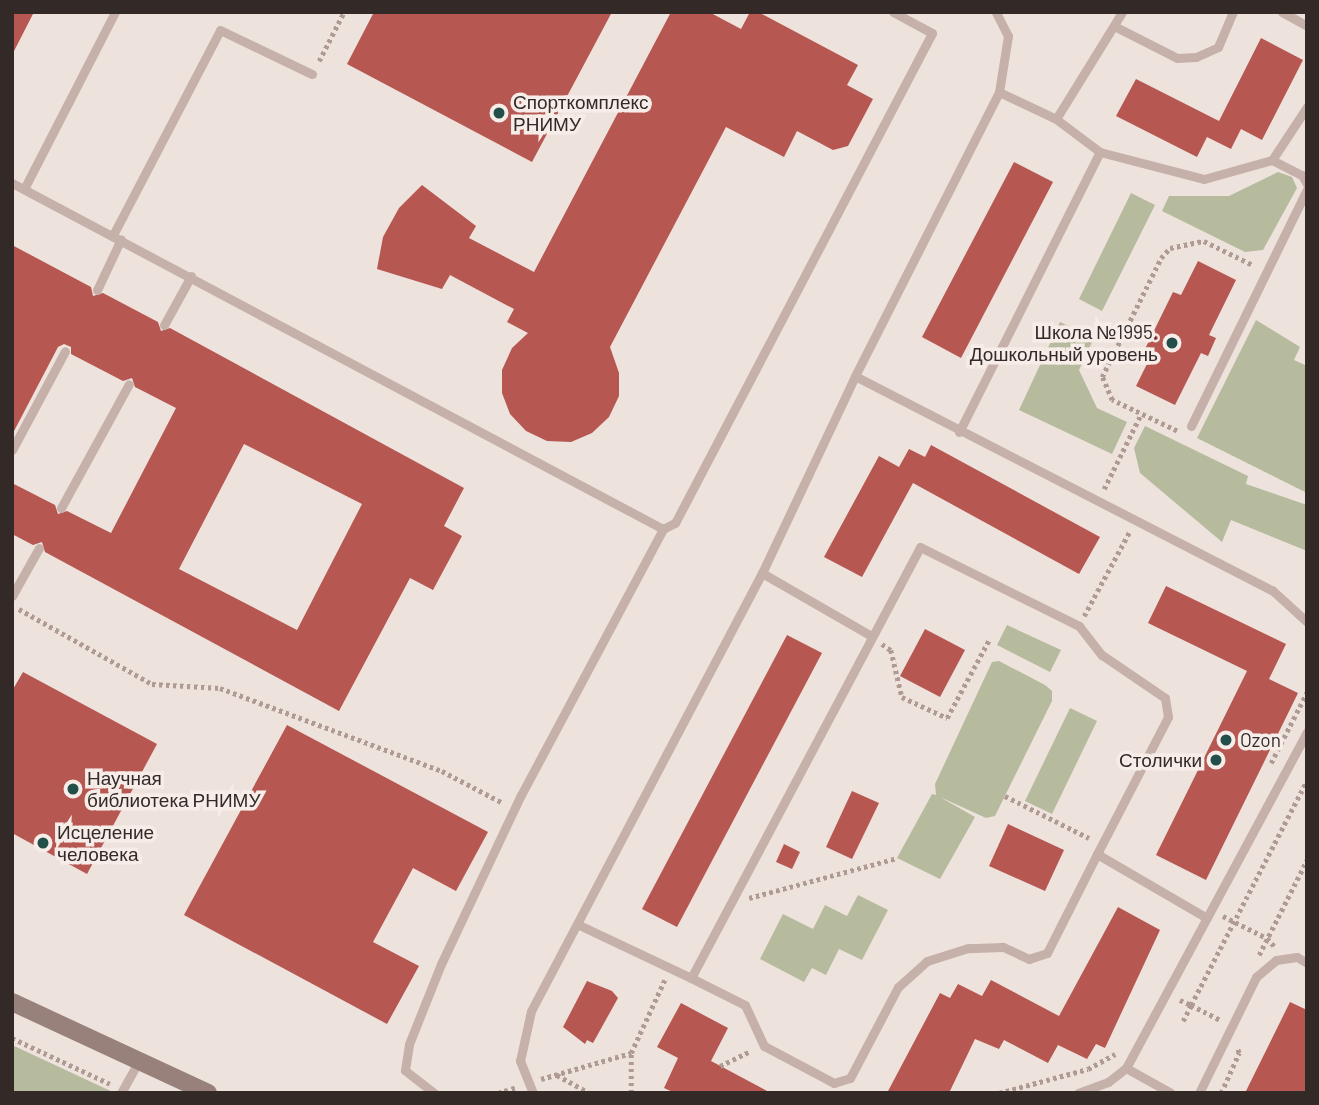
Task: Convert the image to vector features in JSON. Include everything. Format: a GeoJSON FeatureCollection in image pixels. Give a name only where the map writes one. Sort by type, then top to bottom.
{"type":"FeatureCollection","features":[{"type":"Feature","properties":{"kind":"main road"},"geometry":{"type":"LineString","coordinates":[[12,1002],[208,1093]]}},
{"type":"Feature","properties":{"kind":"lane"},"geometry":{"type":"LineString","coordinates":[[24,189],[115,12]]}},
{"type":"Feature","properties":{"kind":"lane"},"geometry":{"type":"LineString","coordinates":[[434,1093],[405,1070],[409,1044],[441,964],[515,808],[663,529],[675,523],[932,33],[892,12]]}},
{"type":"Feature","properties":{"kind":"lane"},"geometry":{"type":"LineString","coordinates":[[533,1093],[520,1061],[530,1011],[762,573],[855,376],[999,92],[1008,36],[996,12]]}},
{"type":"Feature","properties":{"kind":"lane"},"geometry":{"type":"LineString","coordinates":[[1056,119],[1116,27],[1122,12]]}},
{"type":"Feature","properties":{"kind":"lane"},"geometry":{"type":"LineString","coordinates":[[1116,27],[1177,58],[1196,57],[1218,47],[1233,12]]}},
{"type":"Feature","properties":{"kind":"lane"},"geometry":{"type":"LineString","coordinates":[[1282,12],[1307,26]]}},
{"type":"Feature","properties":{"kind":"lane"},"geometry":{"type":"LineString","coordinates":[[97,290],[117,237],[220,30],[312,74]]}},
{"type":"Feature","properties":{"kind":"lane"},"geometry":{"type":"LineString","coordinates":[[999,92],[1056,119],[1100,152],[1204,180],[1272,160],[1307,107]]}},
{"type":"Feature","properties":{"kind":"lane"},"geometry":{"type":"LineString","coordinates":[[959,432],[1100,152]]}},
{"type":"Feature","properties":{"kind":"lane"},"geometry":{"type":"LineString","coordinates":[[1272,160],[1302,175],[1307,184]]}},
{"type":"Feature","properties":{"kind":"lane"},"geometry":{"type":"LineString","coordinates":[[12,183],[663,529]]}},
{"type":"Feature","properties":{"kind":"lane"},"geometry":{"type":"LineString","coordinates":[[1191,426],[1307,189]]}},
{"type":"Feature","properties":{"kind":"lane"},"geometry":{"type":"LineString","coordinates":[[164,324],[191,276]]}},
{"type":"Feature","properties":{"kind":"lane"},"geometry":{"type":"LineString","coordinates":[[12,450],[65,351]]}},
{"type":"Feature","properties":{"kind":"lane"},"geometry":{"type":"LineString","coordinates":[[855,376],[959,432],[1272,590],[1307,622]]}},
{"type":"Feature","properties":{"kind":"lane"},"geometry":{"type":"LineString","coordinates":[[61,508],[129,384]]}},
{"type":"Feature","properties":{"kind":"lane"},"geometry":{"type":"LineString","coordinates":[[577,924],[745,1005],[764,1046],[834,1083],[850,1078],[898,987],[927,961],[968,948],[1003,947],[1030,959],[1047,953],[1168,717],[1165,698],[1102,655],[1079,626],[920,547],[870,635],[691,978]]}},
{"type":"Feature","properties":{"kind":"lane"},"geometry":{"type":"LineString","coordinates":[[12,596],[39,548]]}},
{"type":"Feature","properties":{"kind":"lane"},"geometry":{"type":"LineString","coordinates":[[762,573],[870,635]]}},
{"type":"Feature","properties":{"kind":"lane"},"geometry":{"type":"LineString","coordinates":[[1078,1093],[1108,1082],[1126,1068],[1168,995],[1307,732]]}},
{"type":"Feature","properties":{"kind":"lane"},"geometry":{"type":"LineString","coordinates":[[1097,854],[1210,914]]}},
{"type":"Feature","properties":{"kind":"lane"},"geometry":{"type":"LineString","coordinates":[[1199,1093],[1256,977],[1276,960],[1297,957],[1307,963]]}},
{"type":"Feature","properties":{"kind":"lane"},"geometry":{"type":"LineString","coordinates":[[122,1091],[139,1061]]}},
{"type":"Feature","properties":{"kind":"lane"},"geometry":{"type":"LineString","coordinates":[[1126,1068],[1171,1093]]}},
{"type":"Feature","properties":{"kind":"path"},"geometry":{"type":"LineString","coordinates":[[312,74],[344,12]]}},
{"type":"Feature","properties":{"kind":"path"},"geometry":{"type":"LineString","coordinates":[[1191,426],[1176,431],[1112,400],[1102,377],[1161,258],[1184,242],[1204,241],[1267,272]]}},
{"type":"Feature","properties":{"kind":"path"},"geometry":{"type":"LineString","coordinates":[[1097,502],[1141,414]]}},
{"type":"Feature","properties":{"kind":"path"},"geometry":{"type":"LineString","coordinates":[[1079,626],[1135,521]]}},
{"type":"Feature","properties":{"kind":"path"},"geometry":{"type":"LineString","coordinates":[[12,605],[152,684],[220,688],[442,771],[515,808]]}},
{"type":"Feature","properties":{"kind":"path"},"geometry":{"type":"LineString","coordinates":[[870,635],[891,650],[902,697],[947,718],[989,640]]}},
{"type":"Feature","properties":{"kind":"path"},"geometry":{"type":"LineString","coordinates":[[1267,771],[1307,692]]}},
{"type":"Feature","properties":{"kind":"path"},"geometry":{"type":"LineString","coordinates":[[1183,1021],[1307,780]]}},
{"type":"Feature","properties":{"kind":"path"},"geometry":{"type":"LineString","coordinates":[[1005,796],[1102,844]]}},
{"type":"Feature","properties":{"kind":"path"},"geometry":{"type":"LineString","coordinates":[[730,904],[897,858]]}},
{"type":"Feature","properties":{"kind":"path"},"geometry":{"type":"LineString","coordinates":[[1210,914],[1267,938],[1285,959]]}},
{"type":"Feature","properties":{"kind":"path"},"geometry":{"type":"LineString","coordinates":[[631,1093],[631,1053],[670,968]]}},
{"type":"Feature","properties":{"kind":"path"},"geometry":{"type":"LineString","coordinates":[[1168,995],[1224,1022]]}},
{"type":"Feature","properties":{"kind":"path"},"geometry":{"type":"LineString","coordinates":[[12,1038],[122,1091]]}},
{"type":"Feature","properties":{"kind":"path"},"geometry":{"type":"LineString","coordinates":[[720,1066],[764,1046]]}},
{"type":"Feature","properties":{"kind":"path"},"geometry":{"type":"LineString","coordinates":[[999,1093],[1088,1069],[1120,1048]]}},
{"type":"Feature","properties":{"kind":"path"},"geometry":{"type":"LineString","coordinates":[[498,1093],[631,1053]]}},
{"type":"Feature","properties":{"kind":"path"},"geometry":{"type":"LineString","coordinates":[[556,1074],[590,1093]]}},
{"type":"Feature","properties":{"kind":"green space"},"geometry":{"type":"Polygon","coordinates":[[[1278,172],[1292,177],[1297,188],[1263,250],[1245,252],[1162,211],[1169,196],[1229,196],[1278,172]]]}},
{"type":"Feature","properties":{"kind":"green space"},"geometry":{"type":"Polygon","coordinates":[[[1131,193],[1155,205],[1102,311],[1079,299],[1131,193]]]}},
{"type":"Feature","properties":{"kind":"green space"},"geometry":{"type":"Polygon","coordinates":[[[1256,320],[1300,347],[1294,360],[1307,366],[1307,493],[1197,438],[1256,320]]]}},
{"type":"Feature","properties":{"kind":"green space"},"geometry":{"type":"Polygon","coordinates":[[[1060,322],[1094,338],[1079,370],[1097,408],[1127,422],[1112,454],[1019,410],[1060,322]]]}},
{"type":"Feature","properties":{"kind":"green space"},"geometry":{"type":"Polygon","coordinates":[[[1145,426],[1248,476],[1246,484],[1307,505],[1307,551],[1231,520],[1222,542],[1140,473],[1134,448],[1145,426]]]}},
{"type":"Feature","properties":{"kind":"green space"},"geometry":{"type":"Polygon","coordinates":[[[1007,625],[1061,650],[1050,672],[997,645],[1007,625]]]}},
{"type":"Feature","properties":{"kind":"green space"},"geometry":{"type":"Polygon","coordinates":[[[999,661],[1045,685],[1052,691],[1052,701],[995,816],[986,818],[940,797],[975,817],[940,879],[897,858],[932,794],[936,795],[935,784],[992,662],[999,661]]]}},
{"type":"Feature","properties":{"kind":"green space"},"geometry":{"type":"Polygon","coordinates":[[[1070,708],[1097,721],[1052,814],[1025,801],[1070,708]]]}},
{"type":"Feature","properties":{"kind":"green space"},"geometry":{"type":"Polygon","coordinates":[[[858,895],[888,910],[862,960],[839,949],[826,975],[812,968],[804,982],[760,959],[783,914],[813,929],[825,905],[847,916],[858,895]]]}},
{"type":"Feature","properties":{"kind":"green space"},"geometry":{"type":"Polygon","coordinates":[[[12,1045],[115,1093],[12,1093],[12,1045]]]}},
{"type":"Feature","properties":{"kind":"building"},"geometry":{"type":"Polygon","coordinates":[[[12,12],[34,12],[12,55],[12,12]]]}},
{"type":"Feature","properties":{"kind":"building","name":"Спорткомплекс РНИМУ"},"geometry":{"type":"Polygon","coordinates":[[[374,12],[612,12],[532,162],[347,64],[374,12]]]}},
{"type":"Feature","properties":{"kind":"building"},"geometry":{"type":"Polygon","coordinates":[[[671,12],[709,12],[741,29],[750,12],[758,12],[858,65],[847,85],[873,99],[848,146],[833,150],[797,131],[784,157],[726,127],[610,347],[619,373],[619,396],[609,417],[592,433],[571,442],[547,441],[526,431],[510,414],[502,393],[502,370],[512,348],[528,333],[507,322],[514,309],[450,275],[442,289],[377,269],[383,237],[399,208],[422,185],[476,226],[469,238],[534,272],[671,12]]]}},
{"type":"Feature","properties":{"kind":"building"},"geometry":{"type":"Polygon","coordinates":[[[1261,38],[1303,60],[1262,140],[1241,129],[1231,149],[1207,137],[1197,157],[1116,116],[1136,79],[1219,121],[1261,38]]]}},
{"type":"Feature","properties":{"kind":"building"},"geometry":{"type":"Polygon","coordinates":[[[1014,162],[1053,182],[961,358],[922,337],[1014,162]]]}},
{"type":"Feature","properties":{"kind":"building"},"geometry":{"type":"Polygon","coordinates":[[[12,245],[91,287],[93,296],[103,293],[158,322],[161,331],[170,328],[464,488],[444,526],[462,536],[433,590],[410,578],[339,711],[45,552],[42,542],[33,545],[12,534],[12,483],[55,505],[58,514],[67,511],[111,533],[176,408],[135,387],[132,378],[123,381],[71,354],[71,347],[64,344],[58,347],[12,435],[12,245]],[[244,444],[179,569],[297,630],[362,504],[244,444]]]}},
{"type":"Feature","properties":{"kind":"building"},"geometry":{"type":"Polygon","coordinates":[[[1198,261],[1236,280],[1209,335],[1216,338],[1208,356],[1201,353],[1175,405],[1136,386],[1153,352],[1145,349],[1173,292],[1181,295],[1198,261]]]}},
{"type":"Feature","properties":{"kind":"building"},"geometry":{"type":"Polygon","coordinates":[[[931,445],[1100,537],[1079,574],[913,483],[862,577],[824,557],[879,456],[899,467],[909,449],[925,457],[931,445]]]}},
{"type":"Feature","properties":{"kind":"building"},"geometry":{"type":"Polygon","coordinates":[[[1166,586],[1286,644],[1269,679],[1298,693],[1206,880],[1156,855],[1247,671],[1148,623],[1166,586]]]}},
{"type":"Feature","properties":{"kind":"building"},"geometry":{"type":"Polygon","coordinates":[[[925,629],[965,650],[940,697],[900,676],[925,629]]]}},
{"type":"Feature","properties":{"kind":"building"},"geometry":{"type":"Polygon","coordinates":[[[787,635],[822,653],[677,927],[642,909],[787,635]]]}},
{"type":"Feature","properties":{"kind":"building","name":"Научная библиотека РНИМУ"},"geometry":{"type":"Polygon","coordinates":[[[23,672],[157,744],[87,874],[12,833],[12,691],[23,672]]]}},
{"type":"Feature","properties":{"kind":"building"},"geometry":{"type":"Polygon","coordinates":[[[287,725],[488,832],[456,891],[413,868],[373,942],[419,966],[387,1024],[184,915],[287,725]]]}},
{"type":"Feature","properties":{"kind":"building"},"geometry":{"type":"Polygon","coordinates":[[[852,791],[879,803],[852,859],[826,847],[852,791]]]}},
{"type":"Feature","properties":{"kind":"building"},"geometry":{"type":"Polygon","coordinates":[[[1008,824],[1064,850],[1045,891],[989,866],[1008,824]]]}},
{"type":"Feature","properties":{"kind":"building"},"geometry":{"type":"Polygon","coordinates":[[[784,844],[800,852],[792,869],[776,862],[784,844]]]}},
{"type":"Feature","properties":{"kind":"building"},"geometry":{"type":"Polygon","coordinates":[[[1118,907],[1160,930],[1105,1048],[1096,1044],[1087,1059],[1058,1045],[1048,1063],[1004,1040],[999,1049],[975,1039],[949,1093],[887,1093],[940,993],[950,998],[958,984],[982,996],[991,980],[1059,1016],[1118,907]]]}},
{"type":"Feature","properties":{"kind":"building"},"geometry":{"type":"Polygon","coordinates":[[[587,981],[612,991],[618,998],[593,1043],[587,1040],[585,1044],[563,1027],[587,981]]]}},
{"type":"Feature","properties":{"kind":"building"},"geometry":{"type":"Polygon","coordinates":[[[1290,1002],[1307,1010],[1307,1093],[1245,1093],[1290,1002]]]}},
{"type":"Feature","properties":{"kind":"building"},"geometry":{"type":"Polygon","coordinates":[[[681,1003],[728,1028],[711,1061],[771,1093],[675,1093],[664,1088],[678,1058],[657,1047],[681,1003]]]}},
{"type":"Feature","properties":{"kind":"place","name":"Спорткомплекс РНИМУ"},"geometry":{"type":"Point","coordinates":[499,113]}},
{"type":"Feature","properties":{"kind":"place","name":"Школа №1995. Дошкольный уровень"},"geometry":{"type":"Point","coordinates":[1172,343]}},
{"type":"Feature","properties":{"kind":"place","name":"Ozon"},"geometry":{"type":"Point","coordinates":[1226,740]}},
{"type":"Feature","properties":{"kind":"place","name":"Столички"},"geometry":{"type":"Point","coordinates":[1216,760]}},
{"type":"Feature","properties":{"kind":"place","name":"Научная библиотека РНИМУ"},"geometry":{"type":"Point","coordinates":[73,789]}},
{"type":"Feature","properties":{"kind":"place","name":"Исцеление человека"},"geometry":{"type":"Point","coordinates":[43,843]}}]}
